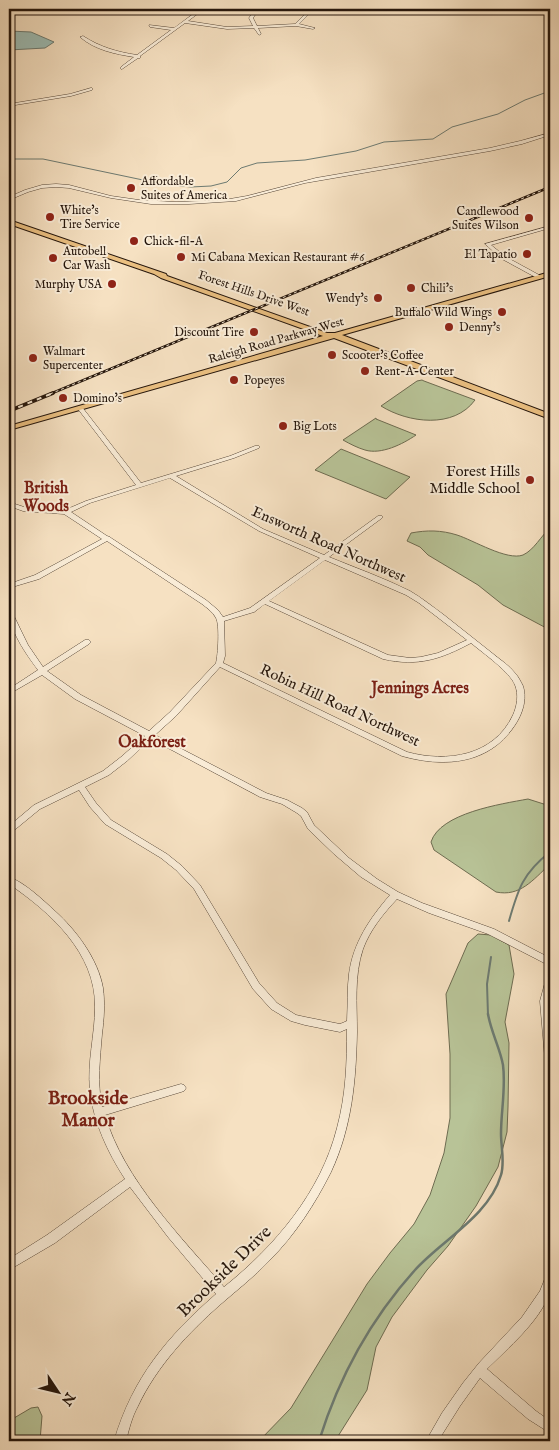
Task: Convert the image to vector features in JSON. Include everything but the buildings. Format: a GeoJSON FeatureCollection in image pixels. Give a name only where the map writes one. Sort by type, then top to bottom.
{"type":"FeatureCollection","features":[{"type":"Feature","properties":{"kind":"main road","name":"Forest Hills Drive West"},"geometry":{"type":"LineString","coordinates":[[9,222],[158,274],[260,313],[326,335],[334,335],[550,417]]}},
{"type":"Feature","properties":{"kind":"main road","name":"Raleigh Road Parkway West"},"geometry":{"type":"LineString","coordinates":[[9,428],[550,274]]}},
{"type":"Feature","properties":{"kind":"street"},"geometry":{"type":"LineString","coordinates":[[122,68],[202,9]]}},
{"type":"Feature","properties":{"kind":"street"},"geometry":{"type":"LineString","coordinates":[[257,9],[251,18],[259,34]]}},
{"type":"Feature","properties":{"kind":"street"},"geometry":{"type":"LineString","coordinates":[[296,25],[312,9]]}},
{"type":"Feature","properties":{"kind":"street"},"geometry":{"type":"LineString","coordinates":[[185,22],[227,28],[296,25],[313,28]]}},
{"type":"Feature","properties":{"kind":"street"},"geometry":{"type":"LineString","coordinates":[[150,26],[174,29]]}},
{"type":"Feature","properties":{"kind":"street"},"geometry":{"type":"LineString","coordinates":[[82,37],[92,44],[115,52],[139,56]]}},
{"type":"Feature","properties":{"kind":"street"},"geometry":{"type":"LineString","coordinates":[[9,105],[71,95],[91,89]]}},
{"type":"Feature","properties":{"kind":"street"},"geometry":{"type":"LineString","coordinates":[[9,199],[33,187],[55,184],[134,201],[224,201],[314,179],[400,167],[508,146],[550,134]]}},
{"type":"Feature","properties":{"kind":"street"},"geometry":{"type":"LineString","coordinates":[[539,277],[504,258],[486,244],[550,227]]}},
{"type":"Feature","properties":{"kind":"street"},"geometry":{"type":"LineString","coordinates":[[80,408],[140,486]]}},
{"type":"Feature","properties":{"kind":"street"},"geometry":{"type":"LineString","coordinates":[[9,504],[23,510],[66,512],[88,502],[249,452],[258,447]]}},
{"type":"Feature","properties":{"kind":"street","name":"Ensworth Road Northwest"},"geometry":{"type":"LineString","coordinates":[[171,476],[261,530],[421,600],[472,640]]}},
{"type":"Feature","properties":{"kind":"street"},"geometry":{"type":"LineString","coordinates":[[9,830],[37,807],[106,773],[151,735],[191,695],[219,664],[221,656],[221,620],[216,612],[108,538],[66,512]]}},
{"type":"Feature","properties":{"kind":"street"},"geometry":{"type":"LineString","coordinates":[[221,620],[245,613],[264,601],[380,517]]}},
{"type":"Feature","properties":{"kind":"street"},"geometry":{"type":"LineString","coordinates":[[9,586],[36,577],[108,538]]}},
{"type":"Feature","properties":{"kind":"street"},"geometry":{"type":"LineString","coordinates":[[264,601],[386,657],[399,660],[429,660],[472,640]]}},
{"type":"Feature","properties":{"kind":"street"},"geometry":{"type":"LineString","coordinates":[[9,612],[25,646],[43,672],[78,697],[263,795],[295,808],[304,815],[310,826],[340,855],[373,881],[395,895],[493,932],[550,962]]}},
{"type":"Feature","properties":{"kind":"street","name":"Robin Hill Road Northwest"},"geometry":{"type":"LineString","coordinates":[[219,664],[405,754],[428,760],[454,759],[476,754],[495,743],[513,721],[522,698],[521,686],[515,677],[472,640]]}},
{"type":"Feature","properties":{"kind":"street"},"geometry":{"type":"LineString","coordinates":[[9,692],[43,672],[87,642]]}},
{"type":"Feature","properties":{"kind":"street"},"geometry":{"type":"LineString","coordinates":[[80,785],[93,805],[108,822],[164,856],[192,882],[207,902],[256,986],[274,1006],[294,1018],[305,1021],[340,1028],[352,1023]]}},
{"type":"Feature","properties":{"kind":"street"},"geometry":{"type":"LineString","coordinates":[[9,880],[42,903],[65,925],[98,979],[100,1007],[93,1065],[99,1112],[107,1134],[131,1180],[224,1295]]}},
{"type":"Feature","properties":{"kind":"street","name":"Brookside Drive"},"geometry":{"type":"LineString","coordinates":[[120,1441],[127,1419],[145,1383],[156,1367],[185,1331],[256,1268],[281,1242],[303,1213],[328,1167],[337,1148],[348,1106],[352,1065],[352,980],[356,959],[370,925],[395,895]]}},
{"type":"Feature","properties":{"kind":"street"},"geometry":{"type":"LineString","coordinates":[[550,979],[544,1001],[550,1059]]}},
{"type":"Feature","properties":{"kind":"street"},"geometry":{"type":"LineString","coordinates":[[99,1112],[181,1088]]}},
{"type":"Feature","properties":{"kind":"street"},"geometry":{"type":"LineString","coordinates":[[9,1265],[51,1239],[131,1180]]}},
{"type":"Feature","properties":{"kind":"street"},"geometry":{"type":"LineString","coordinates":[[432,1441],[453,1406],[480,1370],[542,1302],[550,1280]]}},
{"type":"Feature","properties":{"kind":"street"},"geometry":{"type":"LineString","coordinates":[[480,1370],[532,1415],[550,1427]]}},
{"type":"Feature","properties":{"kind":"green space"},"geometry":{"type":"Polygon","coordinates":[[[422,380],[475,400],[455,416],[430,420],[404,416],[381,406],[417,381],[422,380]]]}},
{"type":"Feature","properties":{"kind":"green space"},"geometry":{"type":"Polygon","coordinates":[[[376,418],[416,435],[398,445],[378,451],[362,449],[343,440],[376,418]]]}},
{"type":"Feature","properties":{"kind":"green space"},"geometry":{"type":"Polygon","coordinates":[[[341,449],[410,477],[386,499],[315,470],[341,449]]]}},
{"type":"Feature","properties":{"kind":"green space"},"geometry":{"type":"Polygon","coordinates":[[[550,528],[550,630],[503,605],[478,585],[428,555],[420,547],[407,541],[411,533],[440,531],[457,535],[499,553],[516,556],[523,555],[531,550],[550,528]]]}},
{"type":"Feature","properties":{"kind":"green space"},"geometry":{"type":"Polygon","coordinates":[[[528,799],[550,806],[550,864],[519,890],[505,893],[496,892],[434,850],[431,842],[437,832],[446,824],[473,811],[528,799]]]}},
{"type":"Feature","properties":{"kind":"green space"},"geometry":{"type":"Polygon","coordinates":[[[478,934],[491,935],[509,945],[514,974],[505,1022],[509,1043],[507,1132],[498,1167],[476,1206],[448,1246],[427,1270],[392,1317],[376,1347],[367,1390],[335,1441],[259,1441],[291,1408],[367,1284],[414,1224],[430,1195],[444,1153],[450,1118],[450,1054],[446,994],[468,943],[478,934]]]}},
{"type":"Feature","properties":{"kind":"green space"},"geometry":{"type":"Polygon","coordinates":[[[38,1407],[42,1416],[40,1441],[9,1441],[9,1421],[31,1408],[38,1407]]]}},
{"type":"Feature","properties":{"kind":"water"},"geometry":{"type":"Polygon","coordinates":[[[9,31],[31,32],[54,42],[45,48],[9,50],[9,31]]]}},
{"type":"Feature","properties":{"kind":"waterway"},"geometry":{"type":"LineString","coordinates":[[9,159],[43,159],[162,184],[191,187],[211,186],[227,182],[241,168],[257,163],[305,160],[356,151],[384,142],[433,139],[452,127],[498,114],[525,100],[550,91]]}},
{"type":"Feature","properties":{"kind":"waterway"},"geometry":{"type":"LineString","coordinates":[[509,921],[523,882],[533,867],[550,852]]}},
{"type":"Feature","properties":{"kind":"waterway"},"geometry":{"type":"LineString","coordinates":[[488,1015],[487,984],[491,957]]}},
{"type":"Feature","properties":{"kind":"waterway"},"geometry":{"type":"LineString","coordinates":[[319,1441],[346,1372],[370,1329],[415,1270],[476,1215],[495,1190],[501,1175],[503,1165],[501,1134],[504,1074],[502,1059],[488,1014]]}},
{"type":"Feature","properties":{"kind":"railway"},"geometry":{"type":"LineString","coordinates":[[50,394],[550,187]]}},
{"type":"Feature","properties":{"kind":"railway"},"geometry":{"type":"LineString","coordinates":[[9,411],[53,393]]}},
{"type":"Feature","properties":{"kind":"place","name":"Affordable Suites of America"},"geometry":{"type":"Point","coordinates":[131,188]}},
{"type":"Feature","properties":{"kind":"place","name":"White's Tire Service"},"geometry":{"type":"Point","coordinates":[50,217]}},
{"type":"Feature","properties":{"kind":"place","name":"Candlewood Suites Wilson"},"geometry":{"type":"Point","coordinates":[529,218]}},
{"type":"Feature","properties":{"kind":"place","name":"Chick-fil-A"},"geometry":{"type":"Point","coordinates":[134,241]}},
{"type":"Feature","properties":{"kind":"place","name":"El Tapatio"},"geometry":{"type":"Point","coordinates":[527,254]}},
{"type":"Feature","properties":{"kind":"place","name":"Mi Cabana Mexican Restaurant #6"},"geometry":{"type":"Point","coordinates":[181,257]}},
{"type":"Feature","properties":{"kind":"place","name":"Autobell Car Wash"},"geometry":{"type":"Point","coordinates":[53,258]}},
{"type":"Feature","properties":{"kind":"place","name":"Murphy USA"},"geometry":{"type":"Point","coordinates":[112,284]}},
{"type":"Feature","properties":{"kind":"place","name":"Chili's"},"geometry":{"type":"Point","coordinates":[411,288]}},
{"type":"Feature","properties":{"kind":"place","name":"Wendy's"},"geometry":{"type":"Point","coordinates":[378,298]}},
{"type":"Feature","properties":{"kind":"place","name":"Buffalo Wild Wings"},"geometry":{"type":"Point","coordinates":[502,312]}},
{"type":"Feature","properties":{"kind":"place","name":"Denny's"},"geometry":{"type":"Point","coordinates":[449,327]}},
{"type":"Feature","properties":{"kind":"place","name":"Discount Tire"},"geometry":{"type":"Point","coordinates":[254,332]}},
{"type":"Feature","properties":{"kind":"place","name":"Scooter's Coffee"},"geometry":{"type":"Point","coordinates":[332,355]}},
{"type":"Feature","properties":{"kind":"place","name":"Walmart Supercenter"},"geometry":{"type":"Point","coordinates":[33,358]}},
{"type":"Feature","properties":{"kind":"place","name":"Rent-A-Center"},"geometry":{"type":"Point","coordinates":[365,371]}},
{"type":"Feature","properties":{"kind":"place","name":"Popeyes"},"geometry":{"type":"Point","coordinates":[234,380]}},
{"type":"Feature","properties":{"kind":"place","name":"Domino's"},"geometry":{"type":"Point","coordinates":[63,398]}},
{"type":"Feature","properties":{"kind":"place","name":"Big Lots"},"geometry":{"type":"Point","coordinates":[283,426]}},
{"type":"Feature","properties":{"kind":"place","name":"Forest Hills Middle School"},"geometry":{"type":"Point","coordinates":[530,480]}},
{"type":"Feature","properties":{"kind":"district","name":"British Woods"},"geometry":{"type":"Point","coordinates":[46,496]}},
{"type":"Feature","properties":{"kind":"district","name":"Jennings Acres"},"geometry":{"type":"Point","coordinates":[420,687]}},
{"type":"Feature","properties":{"kind":"district","name":"Oakforest"},"geometry":{"type":"Point","coordinates":[152,741]}},
{"type":"Feature","properties":{"kind":"district","name":"Brookside Manor"},"geometry":{"type":"Point","coordinates":[88,1108]}}]}
